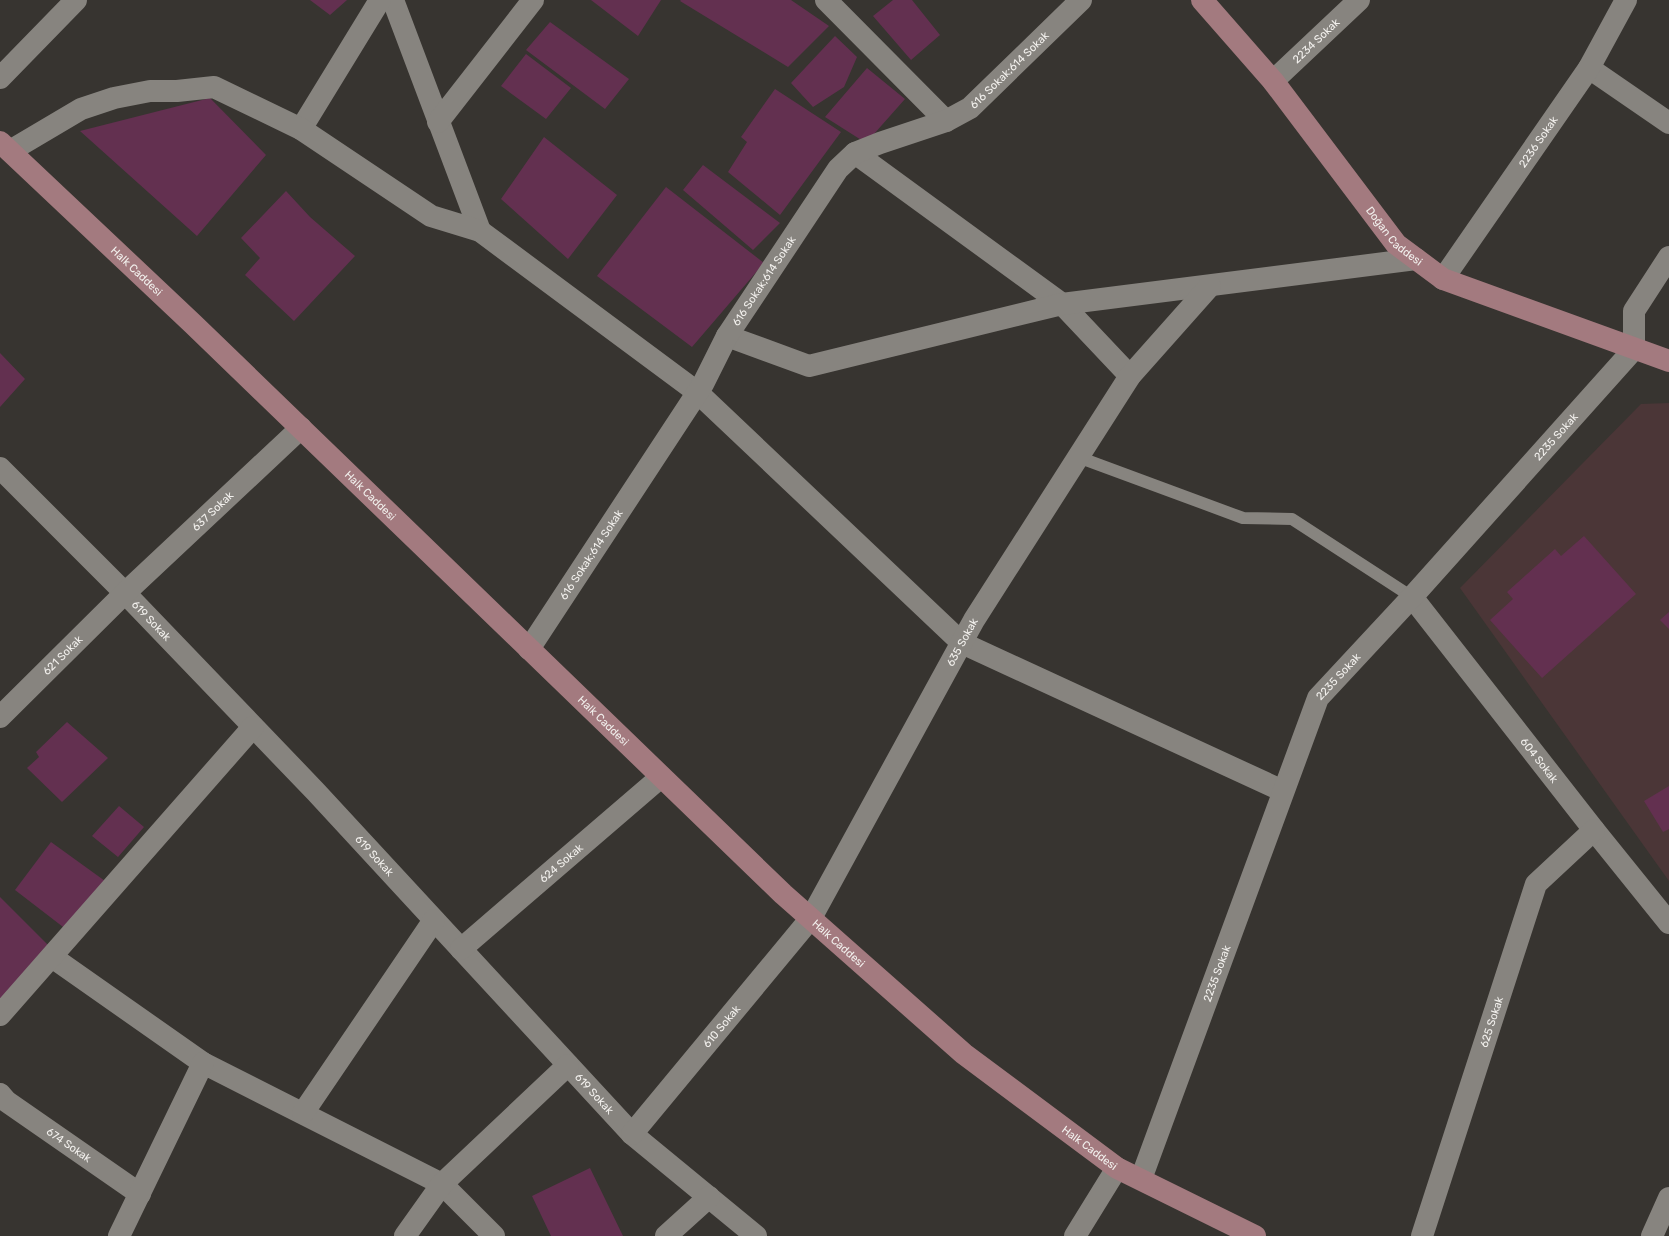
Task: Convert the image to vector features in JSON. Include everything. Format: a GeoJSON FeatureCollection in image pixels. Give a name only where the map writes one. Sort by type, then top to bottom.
{"type":"FeatureCollection","features":[{"type":"Feature","properties":{"kind":"street"},"geometry":{"type":"LineString","coordinates":[[0,78],[76,0]]}},
{"type":"Feature","properties":{"kind":"street"},"geometry":{"type":"LineString","coordinates":[[301,129],[380,0]]}},
{"type":"Feature","properties":{"kind":"street"},"geometry":{"type":"LineString","coordinates":[[393,0],[480,230]]}},
{"type":"Feature","properties":{"kind":"street"},"geometry":{"type":"LineString","coordinates":[[438,122],[533,0]]}},
{"type":"Feature","properties":{"kind":"street"},"geometry":{"type":"LineString","coordinates":[[826,0],[946,121]]}},
{"type":"Feature","properties":{"kind":"street","name":"616 Sokak;614 Sokak"},"geometry":{"type":"LineString","coordinates":[[529,650],[703,384],[727,336],[838,169],[855,153],[946,121],[970,108],[1081,0]]}},
{"type":"Feature","properties":{"kind":"street","name":"Doğan Caddesi"},"geometry":{"type":"LineString","coordinates":[[1202,0],[1273,81],[1396,244],[1443,279],[1669,361]]}},
{"type":"Feature","properties":{"kind":"street","name":"2234 Sokak"},"geometry":{"type":"LineString","coordinates":[[1273,81],[1359,0]]}},
{"type":"Feature","properties":{"kind":"street","name":"2236 Sokak"},"geometry":{"type":"LineString","coordinates":[[1443,279],[1589,68],[1626,0]]}},
{"type":"Feature","properties":{"kind":"street"},"geometry":{"type":"LineString","coordinates":[[1589,68],[1669,123]]}},
{"type":"Feature","properties":{"kind":"street"},"geometry":{"type":"LineString","coordinates":[[5,147],[81,109],[114,98],[150,91],[177,91],[214,87],[301,129],[431,216],[480,230],[697,392],[962,643],[1283,791]]}},
{"type":"Feature","properties":{"kind":"street","name":"Halk Caddesi"},"geometry":{"type":"LineString","coordinates":[[5,147],[301,428],[783,894],[964,1054],[1117,1168],[1255,1236]]}},
{"type":"Feature","properties":{"kind":"street"},"geometry":{"type":"LineString","coordinates":[[855,153],[1062,304],[1130,376]]}},
{"type":"Feature","properties":{"kind":"street"},"geometry":{"type":"LineString","coordinates":[[1634,349],[1634,311],[1669,257]]}},
{"type":"Feature","properties":{"kind":"street"},"geometry":{"type":"LineString","coordinates":[[727,336],[809,366],[1062,304],[1416,259]]}},
{"type":"Feature","properties":{"kind":"street","name":"635 Sokak"},"geometry":{"type":"LineString","coordinates":[[811,918],[974,620],[1130,376],[1210,286]]}},
{"type":"Feature","properties":{"kind":"street","name":"2235 Sokak"},"geometry":{"type":"LineString","coordinates":[[1141,1179],[1318,698],[1412,597],[1634,349]]}},
{"type":"Feature","properties":{"kind":"street","name":"637 Sokak"},"geometry":{"type":"LineString","coordinates":[[125,594],[301,428]]}},
{"type":"Feature","properties":{"kind":"street","name":"619 Sokak"},"geometry":{"type":"LineString","coordinates":[[0,468],[125,594],[316,792],[632,1134],[756,1236]]}},
{"type":"Feature","properties":{"kind":"street","name":"621 Sokak"},"geometry":{"type":"LineString","coordinates":[[0,717],[125,594]]}},
{"type":"Feature","properties":{"kind":"street","name":"604 Sokak"},"geometry":{"type":"LineString","coordinates":[[1412,597],[1594,830],[1669,923]]}},
{"type":"Feature","properties":{"kind":"street"},"geometry":{"type":"LineString","coordinates":[[0,1015],[253,727]]}},
{"type":"Feature","properties":{"kind":"street","name":"624 Sokak"},"geometry":{"type":"LineString","coordinates":[[461,949],[661,776]]}},
{"type":"Feature","properties":{"kind":"street","name":"625 Sokak"},"geometry":{"type":"LineString","coordinates":[[1422,1236],[1536,884],[1594,830]]}},
{"type":"Feature","properties":{"kind":"street","name":"610 Sokak"},"geometry":{"type":"LineString","coordinates":[[632,1134],[811,918]]}},
{"type":"Feature","properties":{"kind":"street"},"geometry":{"type":"LineString","coordinates":[[303,1113],[434,920]]}},
{"type":"Feature","properties":{"kind":"street"},"geometry":{"type":"LineString","coordinates":[[52,957],[203,1063],[442,1184],[494,1236]]}},
{"type":"Feature","properties":{"kind":"street"},"geometry":{"type":"LineString","coordinates":[[119,1236],[203,1063]]}},
{"type":"Feature","properties":{"kind":"street"},"geometry":{"type":"LineString","coordinates":[[405,1236],[442,1184],[568,1065]]}},
{"type":"Feature","properties":{"kind":"street","name":"674 Sokak"},"geometry":{"type":"LineString","coordinates":[[0,1094],[6,1101],[140,1194]]}},
{"type":"Feature","properties":{"kind":"street"},"geometry":{"type":"LineString","coordinates":[[1075,1236],[1117,1168]]}},
{"type":"Feature","properties":{"kind":"street"},"geometry":{"type":"LineString","coordinates":[[666,1236],[709,1197]]}},
{"type":"Feature","properties":{"kind":"street"},"geometry":{"type":"LineString","coordinates":[[1652,1236],[1669,1198]]}},
{"type":"Feature","properties":{"kind":"lane"},"geometry":{"type":"LineString","coordinates":[[1078,458],[1243,518],[1292,519],[1412,597]]}},
{"type":"Feature","properties":{"kind":"shaded area"},"geometry":{"type":"Polygon","coordinates":[[[1669,403],[1669,881],[1460,588],[1641,404],[1669,403]]]}},
{"type":"Feature","properties":{"kind":"building"},"geometry":{"type":"Polygon","coordinates":[[[310,0],[347,0],[330,15],[310,0]]]}},
{"type":"Feature","properties":{"kind":"building"},"geometry":{"type":"Polygon","coordinates":[[[591,0],[661,0],[638,36],[591,0]]]}},
{"type":"Feature","properties":{"kind":"building"},"geometry":{"type":"Polygon","coordinates":[[[791,0],[829,26],[788,67],[680,1],[791,0]]]}},
{"type":"Feature","properties":{"kind":"building"},"geometry":{"type":"Polygon","coordinates":[[[893,0],[912,0],[940,35],[911,60],[873,16],[893,0]]]}},
{"type":"Feature","properties":{"kind":"building"},"geometry":{"type":"Polygon","coordinates":[[[550,22],[629,79],[605,109],[526,50],[550,22]]]}},
{"type":"Feature","properties":{"kind":"building"},"geometry":{"type":"Polygon","coordinates":[[[835,36],[857,57],[844,87],[813,107],[791,83],[835,36]]]}},
{"type":"Feature","properties":{"kind":"building"},"geometry":{"type":"Polygon","coordinates":[[[526,54],[571,88],[546,119],[501,86],[526,54]]]}},
{"type":"Feature","properties":{"kind":"building"},"geometry":{"type":"Polygon","coordinates":[[[867,68],[905,99],[866,143],[825,117],[867,68]]]}},
{"type":"Feature","properties":{"kind":"building"},"geometry":{"type":"Polygon","coordinates":[[[775,89],[841,132],[780,215],[728,172],[747,142],[741,137],[775,89]]]}},
{"type":"Feature","properties":{"kind":"building"},"geometry":{"type":"Polygon","coordinates":[[[210,98],[266,155],[197,236],[80,131],[210,98]]]}},
{"type":"Feature","properties":{"kind":"building"},"geometry":{"type":"Polygon","coordinates":[[[544,137],[617,195],[568,259],[501,199],[544,137]]]}},
{"type":"Feature","properties":{"kind":"building"},"geometry":{"type":"Polygon","coordinates":[[[703,165],[780,223],[753,250],[683,190],[703,165]]]}},
{"type":"Feature","properties":{"kind":"building"},"geometry":{"type":"Polygon","coordinates":[[[666,187],[764,263],[692,347],[597,276],[666,187]]]}},
{"type":"Feature","properties":{"kind":"building"},"geometry":{"type":"Polygon","coordinates":[[[286,191],[310,217],[355,256],[294,321],[245,275],[260,258],[241,238],[286,191]]]}},
{"type":"Feature","properties":{"kind":"building"},"geometry":{"type":"Polygon","coordinates":[[[0,353],[25,379],[0,407],[0,353]]]}},
{"type":"Feature","properties":{"kind":"building"},"geometry":{"type":"Polygon","coordinates":[[[1584,536],[1636,594],[1542,678],[1490,620],[1513,599],[1507,592],[1555,549],[1561,556],[1584,536]]]}},
{"type":"Feature","properties":{"kind":"building"},"geometry":{"type":"Polygon","coordinates":[[[1669,612],[1669,629],[1660,620],[1669,612]]]}},
{"type":"Feature","properties":{"kind":"building"},"geometry":{"type":"Polygon","coordinates":[[[67,722],[108,758],[62,802],[27,768],[39,757],[36,752],[67,722]]]}},
{"type":"Feature","properties":{"kind":"building"},"geometry":{"type":"Polygon","coordinates":[[[1669,786],[1669,829],[1663,832],[1644,801],[1669,786]]]}},
{"type":"Feature","properties":{"kind":"building"},"geometry":{"type":"Polygon","coordinates":[[[119,806],[144,827],[118,857],[92,836],[119,806]]]}},
{"type":"Feature","properties":{"kind":"building"},"geometry":{"type":"Polygon","coordinates":[[[51,842],[105,881],[67,930],[15,890],[51,842]]]}},
{"type":"Feature","properties":{"kind":"building"},"geometry":{"type":"Polygon","coordinates":[[[0,897],[49,946],[0,1000],[0,897]]]}},
{"type":"Feature","properties":{"kind":"building"},"geometry":{"type":"Polygon","coordinates":[[[590,1168],[623,1236],[551,1236],[532,1196],[590,1168]]]}}]}
